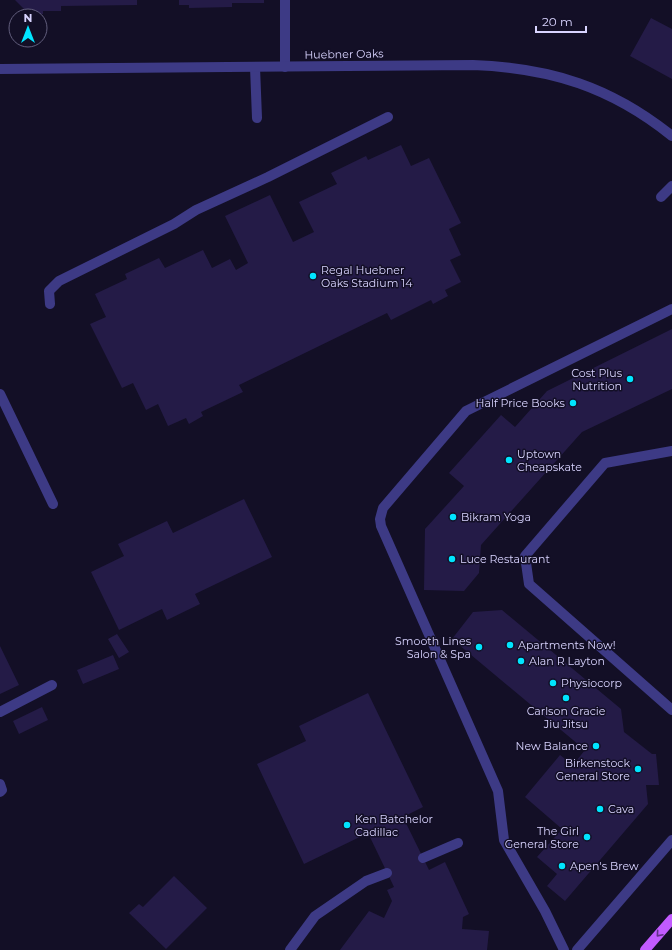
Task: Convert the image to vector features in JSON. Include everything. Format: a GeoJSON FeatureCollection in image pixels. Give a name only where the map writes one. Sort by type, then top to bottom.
{"type":"FeatureCollection","features":[{"type":"Feature","properties":{"kind":"main road"},"geometry":{"type":"LineString","coordinates":[[645,950],[672,919]]}},
{"type":"Feature","properties":{"kind":"street"},"geometry":{"type":"LineString","coordinates":[[285,0],[285,67]]}},
{"type":"Feature","properties":{"kind":"street","name":"Huebner Oaks"},"geometry":{"type":"LineString","coordinates":[[0,70],[473,65],[506,66],[537,71],[568,79],[599,91],[628,105],[672,136]]}},
{"type":"Feature","properties":{"kind":"street"},"geometry":{"type":"LineString","coordinates":[[255,67],[256,118]]}},
{"type":"Feature","properties":{"kind":"street"},"geometry":{"type":"LineString","coordinates":[[50,304],[49,291],[59,281],[174,224],[196,210],[268,177],[388,117]]}},
{"type":"Feature","properties":{"kind":"street"},"geometry":{"type":"LineString","coordinates":[[661,197],[672,186]]}},
{"type":"Feature","properties":{"kind":"street"},"geometry":{"type":"LineString","coordinates":[[564,950],[545,911],[504,840],[498,791],[381,526],[380,519],[384,508],[466,411],[672,309]]}},
{"type":"Feature","properties":{"kind":"street"},"geometry":{"type":"LineString","coordinates":[[0,394],[53,504]]}},
{"type":"Feature","properties":{"kind":"street"},"geometry":{"type":"LineString","coordinates":[[672,451],[605,463],[525,556],[529,584],[672,710]]}},
{"type":"Feature","properties":{"kind":"street"},"geometry":{"type":"LineString","coordinates":[[0,712],[52,684]]}},
{"type":"Feature","properties":{"kind":"street"},"geometry":{"type":"LineString","coordinates":[[0,784],[2,790],[0,792]]}},
{"type":"Feature","properties":{"kind":"street"},"geometry":{"type":"LineString","coordinates":[[576,950],[672,840]]}},
{"type":"Feature","properties":{"kind":"street"},"geometry":{"type":"LineString","coordinates":[[423,858],[458,843]]}},
{"type":"Feature","properties":{"kind":"street"},"geometry":{"type":"LineString","coordinates":[[290,950],[315,916],[366,881],[387,872]]}},
{"type":"Feature","properties":{"kind":"building"},"geometry":{"type":"Polygon","coordinates":[[[15,0],[137,0],[137,5],[61,6],[61,11],[48,11],[48,8],[23,8],[15,0]]]}},
{"type":"Feature","properties":{"kind":"building"},"geometry":{"type":"Polygon","coordinates":[[[179,0],[264,0],[264,3],[232,3],[232,7],[189,8],[189,5],[179,5],[179,0]]]}},
{"type":"Feature","properties":{"kind":"building"},"geometry":{"type":"Polygon","coordinates":[[[651,18],[672,29],[672,79],[630,56],[651,18]]]}},
{"type":"Feature","properties":{"kind":"building","name":"Regal Huebner Oaks Stadium 14"},"geometry":{"type":"Polygon","coordinates":[[[401,145],[411,166],[429,158],[461,223],[449,229],[461,255],[450,260],[461,282],[445,290],[448,296],[433,304],[431,300],[391,320],[387,313],[239,385],[243,392],[201,412],[203,416],[189,424],[186,418],[168,426],[158,404],[146,410],[133,383],[122,388],[90,324],[106,317],[95,294],[127,279],[125,274],[159,258],[165,268],[203,250],[212,268],[230,259],[236,270],[248,263],[225,216],[270,195],[293,242],[314,232],[299,202],[337,184],[331,173],[366,156],[368,160],[401,145]]]}},
{"type":"Feature","properties":{"kind":"building"},"geometry":{"type":"Polygon","coordinates":[[[672,329],[672,389],[582,432],[481,545],[479,573],[464,591],[424,590],[425,529],[464,486],[449,473],[501,415],[515,427],[547,391],[672,329]]]}},
{"type":"Feature","properties":{"kind":"building"},"geometry":{"type":"Polygon","coordinates":[[[244,499],[272,557],[195,594],[200,604],[167,620],[162,609],[119,630],[91,572],[124,556],[118,544],[167,521],[173,533],[244,499]]]}},
{"type":"Feature","properties":{"kind":"building"},"geometry":{"type":"Polygon","coordinates":[[[502,610],[621,709],[624,732],[652,754],[656,754],[659,785],[646,785],[648,804],[565,901],[547,886],[557,874],[537,857],[562,829],[525,797],[560,755],[573,765],[585,750],[452,639],[473,612],[502,610]]]}},
{"type":"Feature","properties":{"kind":"building"},"geometry":{"type":"Polygon","coordinates":[[[117,634],[129,652],[119,658],[108,639],[117,634]]]}},
{"type":"Feature","properties":{"kind":"building"},"geometry":{"type":"Polygon","coordinates":[[[0,646],[19,685],[0,694],[0,646]]]}},
{"type":"Feature","properties":{"kind":"building"},"geometry":{"type":"Polygon","coordinates":[[[113,655],[119,669],[83,684],[77,670],[113,655]]]}},
{"type":"Feature","properties":{"kind":"building","name":"Ken Batchelor Cadillac"},"geometry":{"type":"Polygon","coordinates":[[[368,693],[423,807],[403,817],[429,870],[445,862],[469,914],[463,917],[462,929],[489,931],[487,950],[340,950],[369,911],[384,918],[392,901],[387,890],[394,887],[368,833],[304,864],[257,764],[306,741],[299,726],[368,693]]]}},
{"type":"Feature","properties":{"kind":"building"},"geometry":{"type":"Polygon","coordinates":[[[42,707],[48,720],[19,734],[13,721],[42,707]]]}},
{"type":"Feature","properties":{"kind":"building"},"geometry":{"type":"Polygon","coordinates":[[[174,876],[207,908],[166,949],[129,913],[139,904],[143,907],[174,876]]]}},
{"type":"Feature","properties":{"kind":"place","name":"Regal Huebner Oaks Stadium 14"},"geometry":{"type":"Point","coordinates":[313,276]}},
{"type":"Feature","properties":{"kind":"place","name":"Cost Plus Nutrition"},"geometry":{"type":"Point","coordinates":[630,379]}},
{"type":"Feature","properties":{"kind":"place","name":"Half Price Books"},"geometry":{"type":"Point","coordinates":[573,403]}},
{"type":"Feature","properties":{"kind":"place","name":"Uptown Cheapskate"},"geometry":{"type":"Point","coordinates":[509,460]}},
{"type":"Feature","properties":{"kind":"place","name":"Bikram Yoga"},"geometry":{"type":"Point","coordinates":[453,517]}},
{"type":"Feature","properties":{"kind":"place","name":"Luce Restaurant"},"geometry":{"type":"Point","coordinates":[452,559]}},
{"type":"Feature","properties":{"kind":"place","name":"Apartments Now!"},"geometry":{"type":"Point","coordinates":[510,645]}},
{"type":"Feature","properties":{"kind":"place","name":"Smooth Lines Salon & Spa"},"geometry":{"type":"Point","coordinates":[479,647]}},
{"type":"Feature","properties":{"kind":"place","name":"Alan R Layton"},"geometry":{"type":"Point","coordinates":[521,661]}},
{"type":"Feature","properties":{"kind":"place","name":"Physiocorp"},"geometry":{"type":"Point","coordinates":[553,683]}},
{"type":"Feature","properties":{"kind":"place","name":"Carlson Gracie Jiu Jitsu"},"geometry":{"type":"Point","coordinates":[566,698]}},
{"type":"Feature","properties":{"kind":"place","name":"New Balance"},"geometry":{"type":"Point","coordinates":[596,746]}},
{"type":"Feature","properties":{"kind":"place","name":"Birkenstock General Store"},"geometry":{"type":"Point","coordinates":[638,769]}},
{"type":"Feature","properties":{"kind":"place","name":"Cava"},"geometry":{"type":"Point","coordinates":[600,809]}},
{"type":"Feature","properties":{"kind":"place","name":"Ken Batchelor Cadillac"},"geometry":{"type":"Point","coordinates":[347,825]}},
{"type":"Feature","properties":{"kind":"place","name":"The Girl General Store"},"geometry":{"type":"Point","coordinates":[587,837]}},
{"type":"Feature","properties":{"kind":"place","name":"Apen's Brew"},"geometry":{"type":"Point","coordinates":[562,866]}}]}
